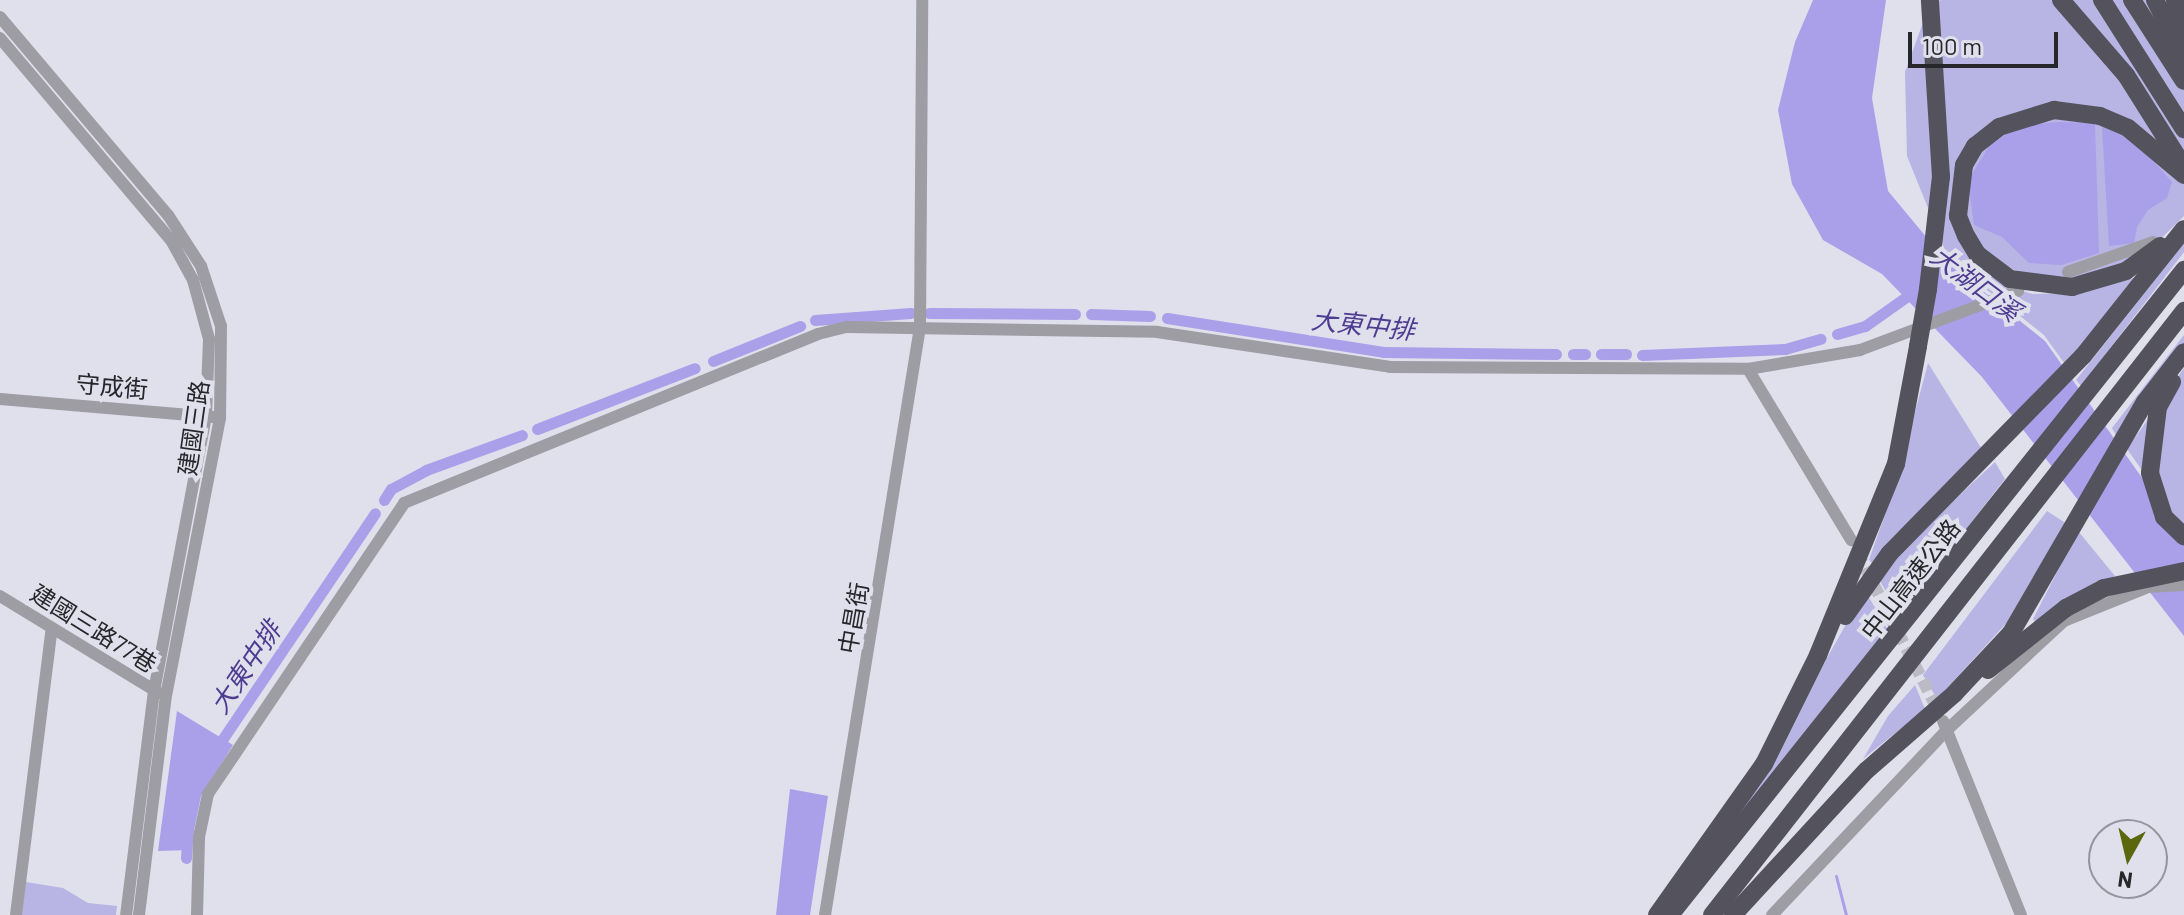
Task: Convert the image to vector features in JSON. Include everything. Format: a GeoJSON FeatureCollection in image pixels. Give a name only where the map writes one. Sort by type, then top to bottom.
{"type":"FeatureCollection","features":[{"type":"Feature","properties":{"kind":"highway"},"geometry":{"type":"LineString","coordinates":[[1796,701],[1869,538],[1896,464],[1908,403],[1935,251],[1941,177],[1936,48],[1930,0]]}},
{"type":"Feature","properties":{"kind":"highway"},"geometry":{"type":"LineString","coordinates":[[2061,0],[2126,75],[2184,167]]}},
{"type":"Feature","properties":{"kind":"highway"},"geometry":{"type":"LineString","coordinates":[[2102,0],[2184,129]]}},
{"type":"Feature","properties":{"kind":"highway"},"geometry":{"type":"LineString","coordinates":[[2132,0],[2184,81]]}},
{"type":"Feature","properties":{"kind":"highway"},"geometry":{"type":"LineString","coordinates":[[2155,0],[2183,56]]}},
{"type":"Feature","properties":{"kind":"highway"},"geometry":{"type":"LineString","coordinates":[[2175,0],[2183,56]]}},
{"type":"Feature","properties":{"kind":"highway"},"geometry":{"type":"LineString","coordinates":[[2184,175],[2128,128],[2100,116],[2054,110],[1999,127],[1975,146],[1964,165],[1958,216],[1977,254],[2013,288],[2099,281],[2142,261],[2184,227]]}},
{"type":"Feature","properties":{"kind":"highway"},"geometry":{"type":"LineString","coordinates":[[1657,915],[1728,821],[1850,607],[1890,553],[2083,356],[2184,227]]}},
{"type":"Feature","properties":{"kind":"highway","name":"中山高速公路"},"geometry":{"type":"LineString","coordinates":[[1670,915],[2184,270]]}},
{"type":"Feature","properties":{"kind":"highway"},"geometry":{"type":"LineString","coordinates":[[1712,915],[2184,311]]}},
{"type":"Feature","properties":{"kind":"highway"},"geometry":{"type":"LineString","coordinates":[[1954,694],[2011,633],[2184,352]]}},
{"type":"Feature","properties":{"kind":"highway"},"geometry":{"type":"LineString","coordinates":[[2184,359],[2152,405],[2152,489],[2164,517],[2184,536]]}},
{"type":"Feature","properties":{"kind":"highway"},"geometry":{"type":"LineString","coordinates":[[1733,915],[1867,770],[1954,694],[2066,608],[2104,588],[2184,571]]}},
{"type":"Feature","properties":{"kind":"street","name":"中昌街"},"geometry":{"type":"LineString","coordinates":[[825,915],[920,327],[922,0]]}},
{"type":"Feature","properties":{"kind":"street","name":"建國三路"},"geometry":{"type":"LineString","coordinates":[[0,17],[195,253],[221,326],[220,418],[160,693],[139,915]]}},
{"type":"Feature","properties":{"kind":"street","name":"建國三路"},"geometry":{"type":"LineString","coordinates":[[0,38],[171,240],[186,267],[209,339],[206,416],[126,915]]}},
{"type":"Feature","properties":{"kind":"street"},"geometry":{"type":"LineString","coordinates":[[2068,272],[2153,242]]}},
{"type":"Feature","properties":{"kind":"street"},"geometry":{"type":"LineString","coordinates":[[197,915],[199,837],[208,794],[404,503],[818,334],[847,327],[1157,332],[1390,367],[1748,369],[1860,350],[1911,334],[2013,288]]}},
{"type":"Feature","properties":{"kind":"street"},"geometry":{"type":"LineString","coordinates":[[1748,369],[1851,540]]}},
{"type":"Feature","properties":{"kind":"street","name":"守成街"},"geometry":{"type":"LineString","coordinates":[[0,399],[220,418]]}},
{"type":"Feature","properties":{"kind":"street"},"geometry":{"type":"LineString","coordinates":[[1772,915],[1946,725],[2064,621],[2148,587],[2184,585]]}},
{"type":"Feature","properties":{"kind":"street","name":"建國三路77巷"},"geometry":{"type":"LineString","coordinates":[[0,596],[160,693]]}},
{"type":"Feature","properties":{"kind":"street"},"geometry":{"type":"LineString","coordinates":[[16,915],[52,628]]}},
{"type":"Feature","properties":{"kind":"street"},"geometry":{"type":"LineString","coordinates":[[1946,725],[2021,915]]}},
{"type":"Feature","properties":{"kind":"shaded area"},"geometry":{"type":"Polygon","coordinates":[[[1813,0],[1886,0],[1872,98],[1888,191],[1947,262],[2045,341],[2184,537],[2184,636],[1982,377],[1882,274],[1823,240],[1792,184],[1778,110],[1795,42],[1813,0]]]}},
{"type":"Feature","properties":{"kind":"shaded area"},"geometry":{"type":"Polygon","coordinates":[[[1940,0],[2184,0],[2184,216],[2141,258],[2071,282],[2032,278],[2001,264],[2012,288],[2033,294],[2075,293],[2137,277],[2067,367],[2044,335],[1949,260],[1907,156],[1905,72],[1925,17],[1940,0]]]}},
{"type":"Feature","properties":{"kind":"shaded area"},"geometry":{"type":"Polygon","coordinates":[[[2095,123],[2099,253],[2061,265],[2029,263],[2002,237],[1974,225],[1968,181],[1989,146],[2019,125],[2095,123]]]}},
{"type":"Feature","properties":{"kind":"shaded area"},"geometry":{"type":"Polygon","coordinates":[[[2102,127],[2137,142],[2172,182],[2167,198],[2148,210],[2137,227],[2134,243],[2109,246],[2102,127]]]}},
{"type":"Feature","properties":{"kind":"shaded area"},"geometry":{"type":"Polygon","coordinates":[[[2184,243],[2184,252],[2081,386],[2076,380],[2184,243]]]}},
{"type":"Feature","properties":{"kind":"shaded area"},"geometry":{"type":"Polygon","coordinates":[[[2184,335],[2184,346],[2117,437],[2112,428],[2184,335]]]}},
{"type":"Feature","properties":{"kind":"shaded area"},"geometry":{"type":"Polygon","coordinates":[[[1928,363],[1983,451],[1873,564],[1869,560],[1897,480],[1928,363]]]}},
{"type":"Feature","properties":{"kind":"shaded area"},"geometry":{"type":"Polygon","coordinates":[[[2184,368],[2184,530],[2127,449],[2184,368]]]}},
{"type":"Feature","properties":{"kind":"shaded area"},"geometry":{"type":"Polygon","coordinates":[[[1995,462],[2005,479],[1899,615],[1879,579],[1897,553],[1995,462]]]}},
{"type":"Feature","properties":{"kind":"shaded area"},"geometry":{"type":"Polygon","coordinates":[[[2047,511],[2067,524],[2021,607],[1937,699],[1923,675],[2047,511]]]}},
{"type":"Feature","properties":{"kind":"shaded area"},"geometry":{"type":"Polygon","coordinates":[[[2078,531],[2115,576],[2038,624],[2033,619],[2078,531]]]}},
{"type":"Feature","properties":{"kind":"shaded area"},"geometry":{"type":"Polygon","coordinates":[[[1867,594],[1888,630],[1729,833],[1850,617],[1867,594]]]}},
{"type":"Feature","properties":{"kind":"shaded area"},"geometry":{"type":"Polygon","coordinates":[[[1915,685],[1925,709],[1863,759],[1888,716],[1915,685]]]}},
{"type":"Feature","properties":{"kind":"shaded area"},"geometry":{"type":"Polygon","coordinates":[[[177,711],[233,745],[201,796],[190,850],[158,851],[177,711]]]}},
{"type":"Feature","properties":{"kind":"shaded area"},"geometry":{"type":"Polygon","coordinates":[[[790,789],[828,796],[810,915],[776,915],[790,789]]]}},
{"type":"Feature","properties":{"kind":"shaded area"},"geometry":{"type":"Polygon","coordinates":[[[26,882],[63,888],[88,903],[117,906],[116,915],[21,915],[26,882]]]}},
{"type":"Feature","properties":{"kind":"waterway","name":"大東中排"},"geometry":{"type":"LineString","coordinates":[[1837,334],[1865,326],[1916,290]]}},
{"type":"Feature","properties":{"kind":"waterway","name":"大東中排"},"geometry":{"type":"LineString","coordinates":[[815,320],[911,313]]}},
{"type":"Feature","properties":{"kind":"waterway","name":"大東中排"},"geometry":{"type":"LineString","coordinates":[[929,313],[1075,314]]}},
{"type":"Feature","properties":{"kind":"waterway","name":"大東中排"},"geometry":{"type":"LineString","coordinates":[[1091,314],[1150,316]]}},
{"type":"Feature","properties":{"kind":"waterway","name":"大東中排"},"geometry":{"type":"LineString","coordinates":[[1167,318],[1383,352],[1556,354]]}},
{"type":"Feature","properties":{"kind":"waterway","name":"大東中排"},"geometry":{"type":"LineString","coordinates":[[713,361],[800,326]]}},
{"type":"Feature","properties":{"kind":"waterway","name":"大東中排"},"geometry":{"type":"LineString","coordinates":[[1642,355],[1785,349],[1821,339]]}},
{"type":"Feature","properties":{"kind":"waterway","name":"大東中排"},"geometry":{"type":"LineString","coordinates":[[1573,354],[1585,354]]}},
{"type":"Feature","properties":{"kind":"waterway","name":"大東中排"},"geometry":{"type":"LineString","coordinates":[[1601,354],[1626,354]]}},
{"type":"Feature","properties":{"kind":"waterway","name":"大東中排"},"geometry":{"type":"LineString","coordinates":[[537,429],[695,368]]}},
{"type":"Feature","properties":{"kind":"waterway","name":"大東中排"},"geometry":{"type":"LineString","coordinates":[[384,500],[391,489],[426,470],[522,435]]}},
{"type":"Feature","properties":{"kind":"waterway","name":"大東中排"},"geometry":{"type":"LineString","coordinates":[[186,858],[190,797],[197,777],[375,513]]}},
{"type":"Feature","properties":{"kind":"waterway"},"geometry":{"type":"LineString","coordinates":[[1836,876],[1846,915]]}},
{"type":"Feature","properties":{"kind":"tunnel"},"geometry":{"type":"LineString","coordinates":[[1857,552],[1940,714]]}},
{"type":"Feature","properties":{"kind":"water label","name":"大湖口溪"},"geometry":{"type":"Point","coordinates":[1976,283]}}]}
